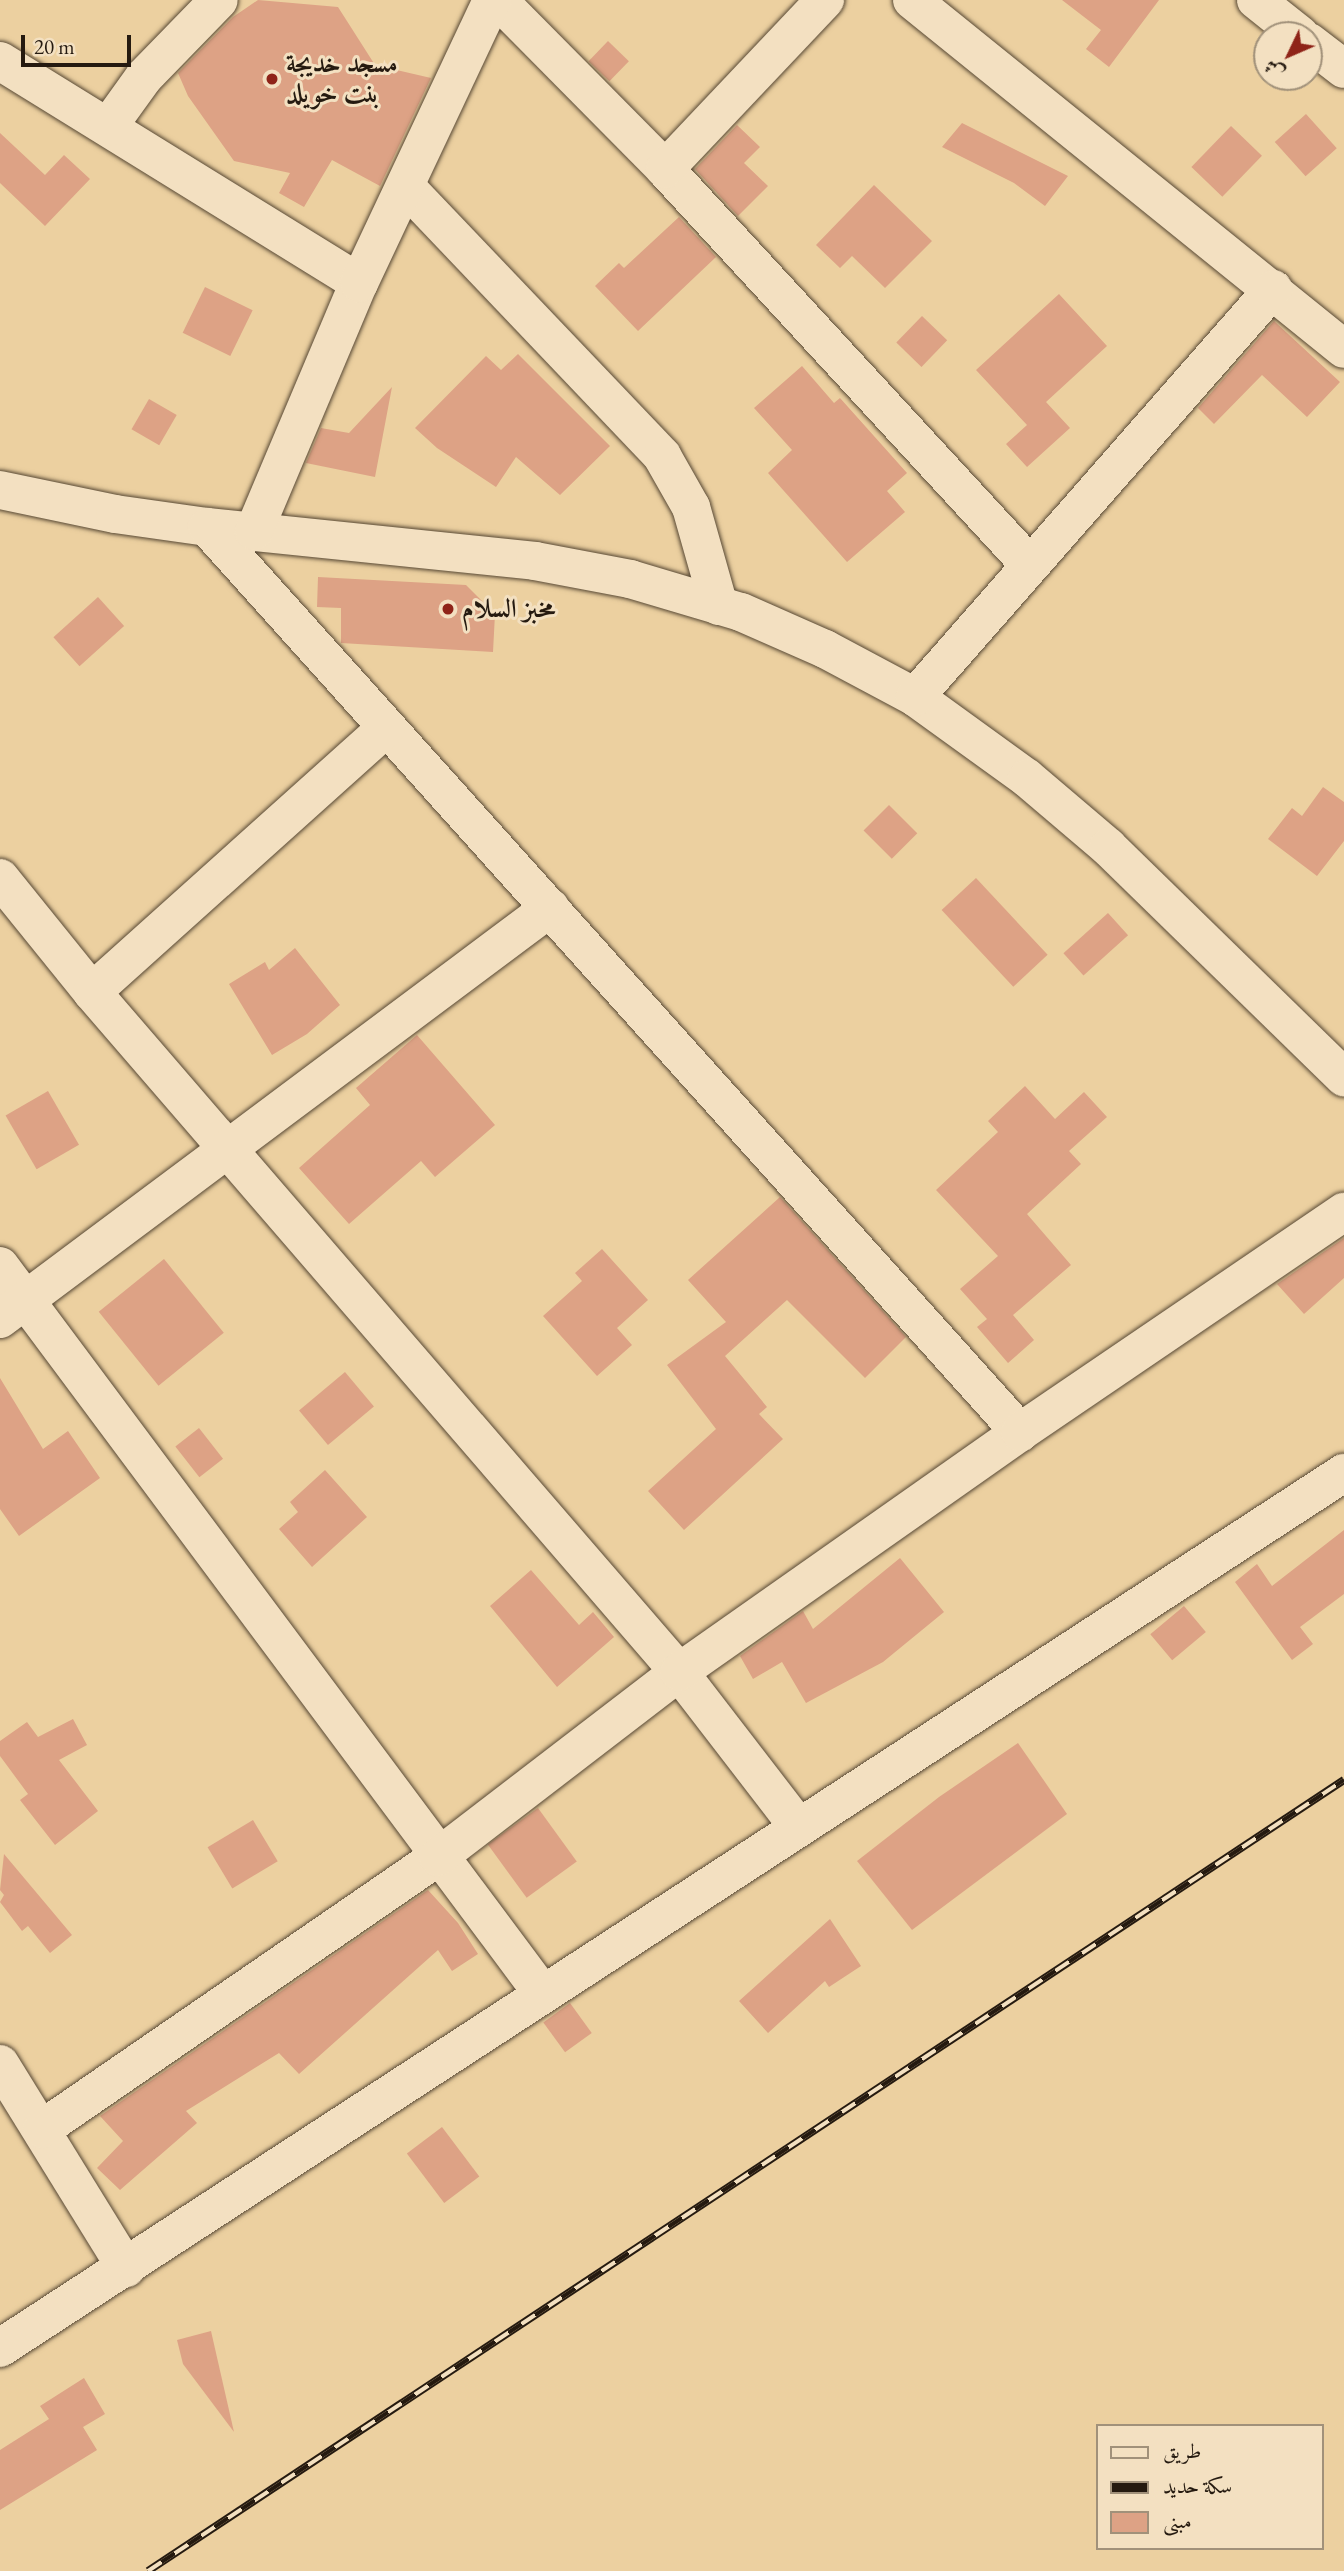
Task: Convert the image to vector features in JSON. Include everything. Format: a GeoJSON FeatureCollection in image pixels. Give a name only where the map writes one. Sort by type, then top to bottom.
{"type":"FeatureCollection","features":[{"type":"Feature","properties":{"kind":"street"},"geometry":{"type":"LineString","coordinates":[[107,127],[144,77],[219,0]]}},
{"type":"Feature","properties":{"kind":"street"},"geometry":{"type":"LineString","coordinates":[[254,531],[359,283],[407,188],[492,0]]}},
{"type":"Feature","properties":{"kind":"street"},"geometry":{"type":"LineString","coordinates":[[498,0],[665,169],[1028,563]]}},
{"type":"Feature","properties":{"kind":"street"},"geometry":{"type":"LineString","coordinates":[[665,169],[825,0]]}},
{"type":"Feature","properties":{"kind":"street"},"geometry":{"type":"LineString","coordinates":[[912,0],[1344,349]]}},
{"type":"Feature","properties":{"kind":"street"},"geometry":{"type":"LineString","coordinates":[[1256,0],[1282,21]]}},
{"type":"Feature","properties":{"kind":"street"},"geometry":{"type":"LineString","coordinates":[[1323,53],[1344,69]]}},
{"type":"Feature","properties":{"kind":"street"},"geometry":{"type":"LineString","coordinates":[[0,61],[359,283]]}},
{"type":"Feature","properties":{"kind":"street"},"geometry":{"type":"LineString","coordinates":[[407,188],[662,456],[691,507],[719,606]]}},
{"type":"Feature","properties":{"kind":"street"},"geometry":{"type":"LineString","coordinates":[[915,697],[1028,563],[1273,289]]}},
{"type":"Feature","properties":{"kind":"street"},"geometry":{"type":"LineString","coordinates":[[0,490],[114,514],[207,527],[535,561],[630,579],[719,606],[825,649],[915,697],[1027,778],[1108,847],[1344,1077]]}},
{"type":"Feature","properties":{"kind":"street"},"geometry":{"type":"LineString","coordinates":[[207,527],[1020,1432]]}},
{"type":"Feature","properties":{"kind":"street"},"geometry":{"type":"LineString","coordinates":[[92,992],[386,728]]}},
{"type":"Feature","properties":{"kind":"street"},"geometry":{"type":"LineString","coordinates":[[0,877],[92,992],[228,1146],[679,1672],[797,1825]]}},
{"type":"Feature","properties":{"kind":"street"},"geometry":{"type":"LineString","coordinates":[[13,1309],[550,908]]}},
{"type":"Feature","properties":{"kind":"street"},"geometry":{"type":"LineString","coordinates":[[42,2129],[438,1857],[679,1672],[1020,1432],[1344,1212]]}},
{"type":"Feature","properties":{"kind":"street"},"geometry":{"type":"LineString","coordinates":[[0,1266],[13,1309],[542,1993]]}},
{"type":"Feature","properties":{"kind":"street"},"geometry":{"type":"LineString","coordinates":[[0,2348],[126,2268],[797,1825],[1344,1473]]}},
{"type":"Feature","properties":{"kind":"street"},"geometry":{"type":"LineString","coordinates":[[0,2064],[126,2268]]}},
{"type":"Feature","properties":{"kind":"building"},"geometry":{"type":"Polygon","coordinates":[[[258,0],[338,7],[375,65],[431,78],[380,186],[332,160],[304,207],[279,193],[290,173],[234,161],[188,96],[178,73],[233,17],[258,0]]]}},
{"type":"Feature","properties":{"kind":"building"},"geometry":{"type":"Polygon","coordinates":[[[1062,0],[1159,0],[1109,67],[1086,49],[1101,30],[1062,0]]]}},
{"type":"Feature","properties":{"kind":"building"},"geometry":{"type":"Polygon","coordinates":[[[608,41],[629,61],[609,81],[589,61],[608,41]]]}},
{"type":"Feature","properties":{"kind":"building"},"geometry":{"type":"Polygon","coordinates":[[[1306,114],[1337,148],[1306,176],[1275,142],[1306,114]]]}},
{"type":"Feature","properties":{"kind":"building"},"geometry":{"type":"Polygon","coordinates":[[[962,123],[1068,176],[1045,206],[1014,183],[942,147],[962,123]]]}},
{"type":"Feature","properties":{"kind":"building"},"geometry":{"type":"Polygon","coordinates":[[[737,125],[760,147],[744,163],[768,186],[738,216],[695,169],[737,125]]]}},
{"type":"Feature","properties":{"kind":"building"},"geometry":{"type":"Polygon","coordinates":[[[1231,126],[1262,156],[1222,197],[1191,167],[1231,126]]]}},
{"type":"Feature","properties":{"kind":"building"},"geometry":{"type":"Polygon","coordinates":[[[0,133],[45,175],[64,155],[90,179],[45,226],[0,183],[0,133]]]}},
{"type":"Feature","properties":{"kind":"building"},"geometry":{"type":"Polygon","coordinates":[[[874,185],[932,241],[885,288],[852,256],[840,268],[816,245],[874,185]]]}},
{"type":"Feature","properties":{"kind":"building"},"geometry":{"type":"Polygon","coordinates":[[[679,217],[716,257],[638,331],[595,286],[619,263],[624,268],[679,217]]]}},
{"type":"Feature","properties":{"kind":"building"},"geometry":{"type":"Polygon","coordinates":[[[205,287],[253,310],[230,356],[183,333],[205,287]]]}},
{"type":"Feature","properties":{"kind":"building"},"geometry":{"type":"Polygon","coordinates":[[[1059,294],[1107,346],[1046,402],[1070,428],[1027,467],[1006,444],[1027,425],[976,370],[1059,294]]]}},
{"type":"Feature","properties":{"kind":"building"},"geometry":{"type":"Polygon","coordinates":[[[922,316],[947,340],[921,367],[896,343],[922,316]]]}},
{"type":"Feature","properties":{"kind":"building"},"geometry":{"type":"Polygon","coordinates":[[[1274,321],[1340,382],[1307,417],[1262,375],[1214,424],[1198,408],[1274,321]]]}},
{"type":"Feature","properties":{"kind":"building"},"geometry":{"type":"Polygon","coordinates":[[[518,354],[610,446],[560,495],[516,457],[496,487],[437,448],[415,428],[486,356],[501,370],[518,354]]]}},
{"type":"Feature","properties":{"kind":"building"},"geometry":{"type":"Polygon","coordinates":[[[802,366],[834,403],[840,398],[907,473],[887,491],[905,512],[847,562],[768,473],[792,450],[754,408],[802,366]]]}},
{"type":"Feature","properties":{"kind":"building"},"geometry":{"type":"Polygon","coordinates":[[[392,387],[375,477],[306,463],[321,428],[349,433],[392,387]]]}},
{"type":"Feature","properties":{"kind":"building"},"geometry":{"type":"Polygon","coordinates":[[[149,399],[177,415],[159,445],[132,429],[149,399]]]}},
{"type":"Feature","properties":{"kind":"building"},"geometry":{"type":"Polygon","coordinates":[[[318,577],[466,585],[495,614],[493,652],[341,643],[341,608],[317,607],[318,577]]]}},
{"type":"Feature","properties":{"kind":"building"},"geometry":{"type":"Polygon","coordinates":[[[98,597],[124,626],[80,666],[53,637],[98,597]]]}},
{"type":"Feature","properties":{"kind":"building"},"geometry":{"type":"Polygon","coordinates":[[[1323,787],[1344,802],[1344,841],[1317,876],[1268,839],[1292,808],[1302,816],[1323,787]]]}},
{"type":"Feature","properties":{"kind":"building"},"geometry":{"type":"Polygon","coordinates":[[[889,805],[917,833],[892,859],[864,830],[889,805]]]}},
{"type":"Feature","properties":{"kind":"building"},"geometry":{"type":"Polygon","coordinates":[[[976,878],[1048,955],[1013,987],[942,910],[976,878]]]}},
{"type":"Feature","properties":{"kind":"building"},"geometry":{"type":"Polygon","coordinates":[[[1108,913],[1128,935],[1083,975],[1063,953],[1108,913]]]}},
{"type":"Feature","properties":{"kind":"building"},"geometry":{"type":"Polygon","coordinates":[[[295,948],[340,1005],[307,1034],[272,1055],[229,984],[265,962],[269,970],[295,948]]]}},
{"type":"Feature","properties":{"kind":"building"},"geometry":{"type":"Polygon","coordinates":[[[417,1035],[495,1125],[435,1177],[421,1161],[349,1224],[299,1168],[370,1105],[356,1088],[417,1035]]]}},
{"type":"Feature","properties":{"kind":"building"},"geometry":{"type":"Polygon","coordinates":[[[1025,1086],[1055,1119],[1084,1092],[1107,1117],[1069,1151],[1081,1164],[1027,1214],[1071,1265],[1013,1315],[1034,1340],[1008,1363],[977,1327],[987,1319],[960,1289],[998,1256],[936,1190],[998,1132],[988,1121],[1025,1086]]]}},
{"type":"Feature","properties":{"kind":"building"},"geometry":{"type":"Polygon","coordinates":[[[48,1091],[79,1145],[37,1169],[6,1116],[48,1091]]]}},
{"type":"Feature","properties":{"kind":"building"},"geometry":{"type":"Polygon","coordinates":[[[780,1197],[906,1337],[865,1378],[787,1300],[725,1356],[767,1407],[759,1414],[783,1439],[684,1530],[648,1491],[716,1429],[667,1365],[726,1322],[688,1280],[780,1197]]]}},
{"type":"Feature","properties":{"kind":"building"},"geometry":{"type":"Polygon","coordinates":[[[1344,1238],[1344,1278],[1304,1314],[1277,1284],[1344,1238]]]}},
{"type":"Feature","properties":{"kind":"building"},"geometry":{"type":"Polygon","coordinates":[[[602,1249],[648,1300],[617,1328],[632,1345],[597,1376],[543,1316],[582,1281],[575,1273],[602,1249]]]}},
{"type":"Feature","properties":{"kind":"building"},"geometry":{"type":"Polygon","coordinates":[[[164,1259],[224,1333],[159,1386],[99,1312],[164,1259]]]}},
{"type":"Feature","properties":{"kind":"building"},"geometry":{"type":"Polygon","coordinates":[[[345,1372],[374,1406],[328,1445],[299,1411],[345,1372]]]}},
{"type":"Feature","properties":{"kind":"building"},"geometry":{"type":"Polygon","coordinates":[[[0,1378],[43,1449],[68,1431],[100,1478],[19,1536],[0,1509],[0,1378]]]}},
{"type":"Feature","properties":{"kind":"building"},"geometry":{"type":"Polygon","coordinates":[[[199,1428],[223,1459],[199,1477],[175,1446],[199,1428]]]}},
{"type":"Feature","properties":{"kind":"building"},"geometry":{"type":"Polygon","coordinates":[[[325,1470],[367,1517],[312,1567],[279,1529],[298,1512],[290,1502],[325,1470]]]}},
{"type":"Feature","properties":{"kind":"building"},"geometry":{"type":"Polygon","coordinates":[[[1344,1530],[1344,1594],[1300,1627],[1313,1644],[1292,1660],[1235,1582],[1257,1564],[1272,1586],[1344,1530]]]}},
{"type":"Feature","properties":{"kind":"building"},"geometry":{"type":"Polygon","coordinates":[[[900,1558],[944,1612],[883,1662],[806,1703],[782,1662],[753,1679],[740,1656],[803,1611],[813,1629],[900,1558]]]}},
{"type":"Feature","properties":{"kind":"building"},"geometry":{"type":"Polygon","coordinates":[[[531,1570],[579,1625],[593,1612],[614,1637],[557,1687],[490,1606],[531,1570]]]}},
{"type":"Feature","properties":{"kind":"building"},"geometry":{"type":"Polygon","coordinates":[[[1184,1606],[1206,1632],[1172,1660],[1150,1634],[1184,1606]]]}},
{"type":"Feature","properties":{"kind":"building"},"geometry":{"type":"Polygon","coordinates":[[[73,1719],[87,1745],[59,1760],[98,1811],[55,1845],[20,1800],[28,1794],[0,1756],[0,1741],[27,1722],[38,1737],[73,1719]]]}},
{"type":"Feature","properties":{"kind":"building"},"geometry":{"type":"Polygon","coordinates":[[[1018,1743],[1067,1814],[912,1930],[857,1861],[939,1797],[1018,1743]]]}},
{"type":"Feature","properties":{"kind":"building"},"geometry":{"type":"Polygon","coordinates":[[[538,1808],[577,1861],[527,1898],[488,1844],[538,1808]]]}},
{"type":"Feature","properties":{"kind":"building"},"geometry":{"type":"Polygon","coordinates":[[[253,1820],[278,1861],[232,1888],[208,1847],[253,1820]]]}},
{"type":"Feature","properties":{"kind":"building"},"geometry":{"type":"Polygon","coordinates":[[[4,1854],[72,1935],[50,1953],[28,1926],[22,1931],[0,1902],[4,1895],[0,1890],[4,1854]]]}},
{"type":"Feature","properties":{"kind":"building"},"geometry":{"type":"Polygon","coordinates":[[[428,1890],[458,1923],[478,1954],[452,1971],[438,1950],[299,2074],[279,2053],[186,2111],[197,2123],[120,2190],[97,2168],[123,2141],[100,2116],[428,1890]]]}},
{"type":"Feature","properties":{"kind":"building"},"geometry":{"type":"Polygon","coordinates":[[[830,1919],[861,1966],[829,1987],[825,1981],[768,2033],[739,2001],[830,1919]]]}},
{"type":"Feature","properties":{"kind":"building"},"geometry":{"type":"Polygon","coordinates":[[[570,2003],[592,2033],[565,2052],[543,2022],[570,2003]]]}},
{"type":"Feature","properties":{"kind":"building"},"geometry":{"type":"Polygon","coordinates":[[[442,2127],[479,2177],[444,2203],[407,2153],[442,2127]]]}},
{"type":"Feature","properties":{"kind":"building"},"geometry":{"type":"Polygon","coordinates":[[[211,2331],[234,2432],[183,2364],[177,2340],[211,2331]]]}},
{"type":"Feature","properties":{"kind":"building"},"geometry":{"type":"Polygon","coordinates":[[[84,2378],[105,2414],[83,2427],[97,2450],[0,2510],[0,2450],[49,2419],[40,2406],[84,2378]]]}},
{"type":"Feature","properties":{"kind":"railway"},"geometry":{"type":"LineString","coordinates":[[148,2571],[1344,1780]]}},
{"type":"Feature","properties":{"kind":"place","name":"مسجد خديجة بنت خويلد"},"geometry":{"type":"Point","coordinates":[272,79]}},
{"type":"Feature","properties":{"kind":"place","name":"مخبز السلام"},"geometry":{"type":"Point","coordinates":[448,609]}}]}
